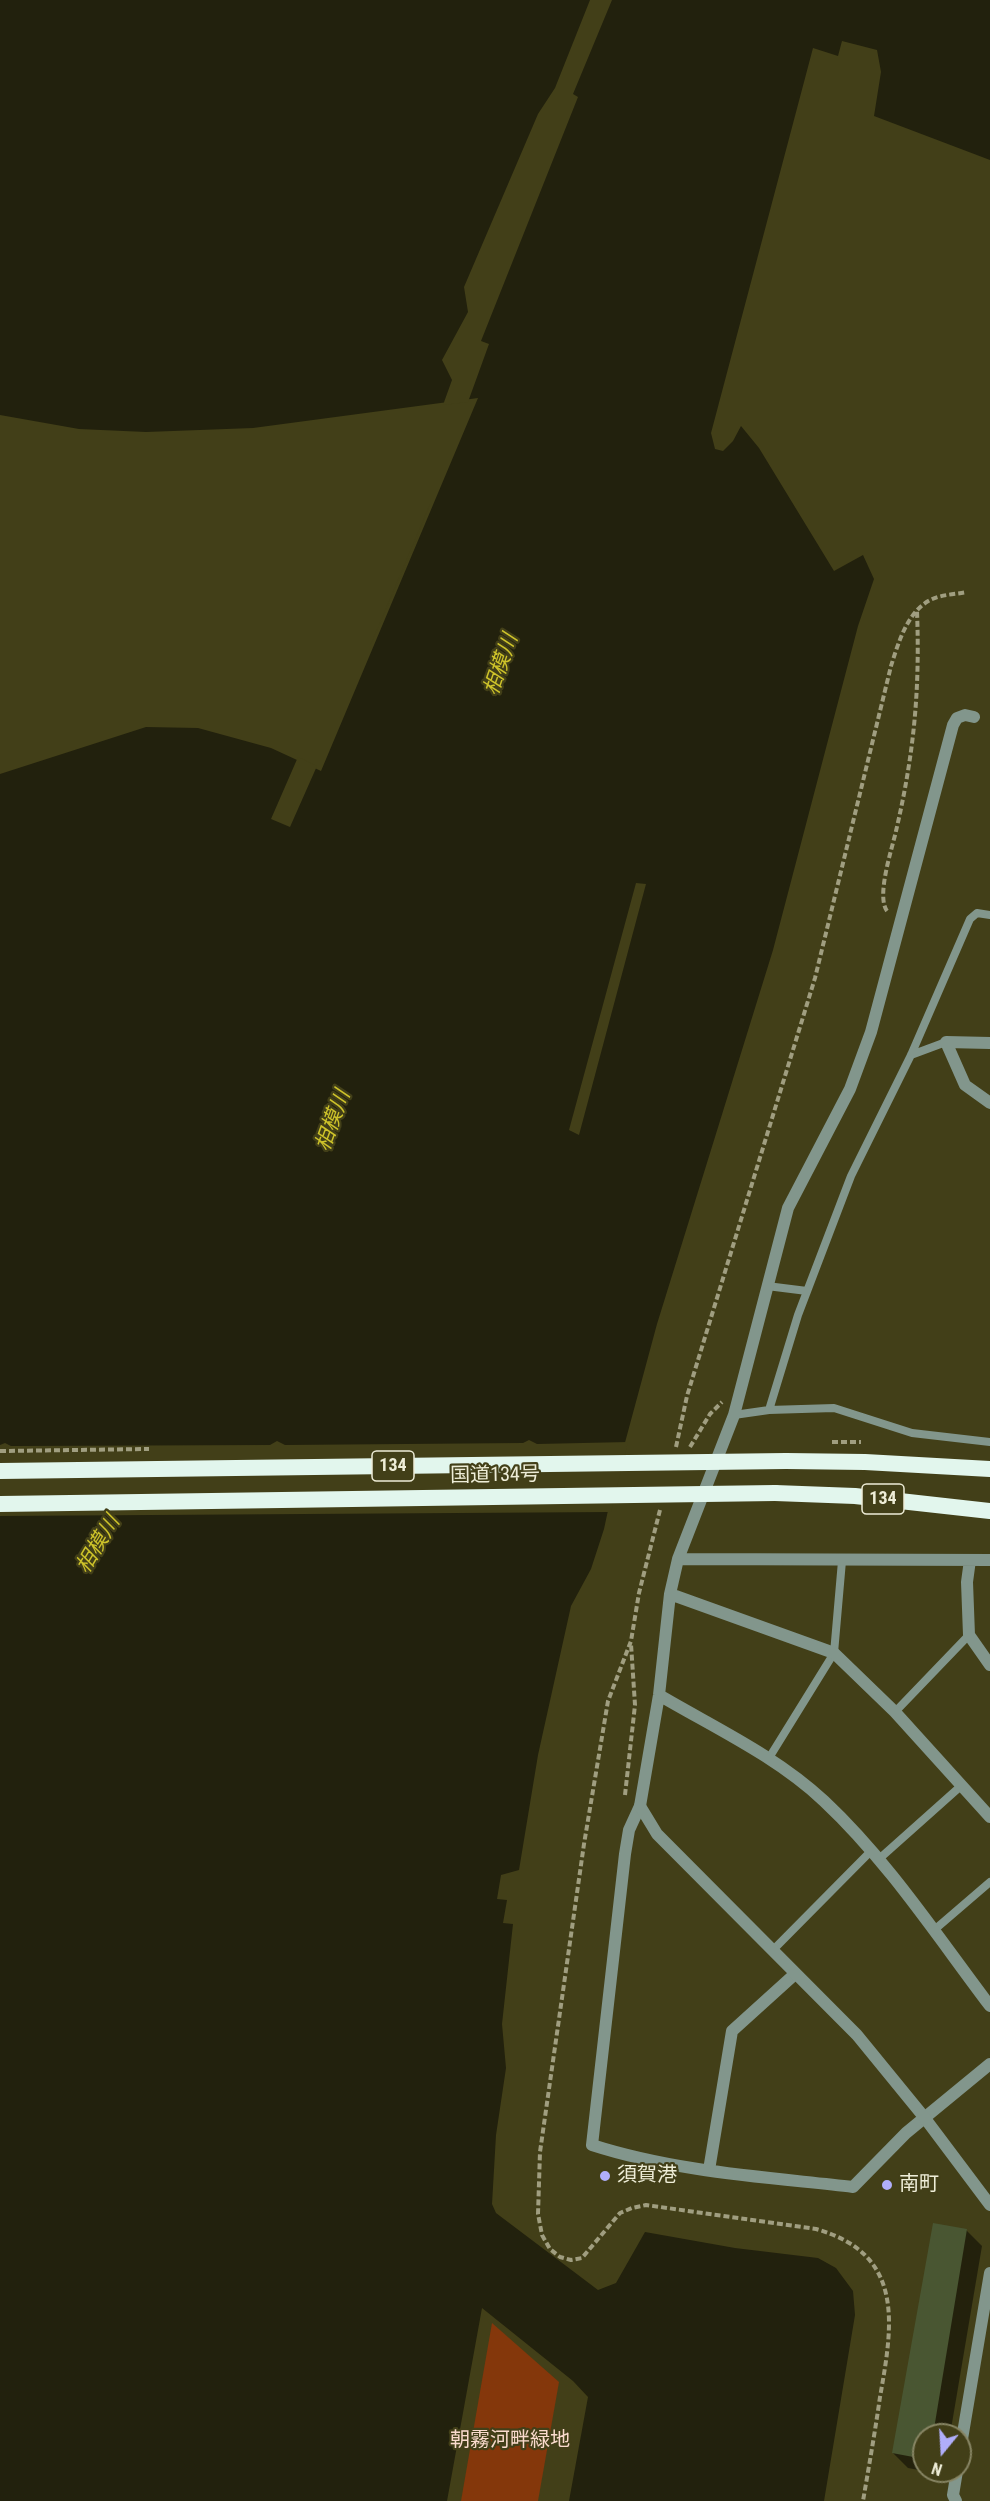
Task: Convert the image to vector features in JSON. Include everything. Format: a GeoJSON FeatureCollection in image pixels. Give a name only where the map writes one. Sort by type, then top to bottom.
{"type":"FeatureCollection","features":[{"type":"Feature","properties":{"kind":"highway","name":"国道134号"},"geometry":{"type":"LineString","coordinates":[[0,1471],[786,1461],[864,1462],[990,1469]]}},
{"type":"Feature","properties":{"kind":"highway","name":"国道134号"},"geometry":{"type":"LineString","coordinates":[[0,1504],[775,1493],[855,1496],[990,1511]]}},
{"type":"Feature","properties":{"kind":"street"},"geometry":{"type":"LineString","coordinates":[[974,717],[965,715],[957,718],[953,725],[871,1032],[850,1089],[788,1208],[734,1415],[678,1559],[670,1594],[659,1695],[640,1806],[629,1830],[592,2145],[616,2153],[709,2170],[853,2187],[924,2117],[990,2064]]}},
{"type":"Feature","properties":{"kind":"street"},"geometry":{"type":"LineString","coordinates":[[990,1043],[946,1042],[965,1085],[990,1103]]}},
{"type":"Feature","properties":{"kind":"street"},"geometry":{"type":"LineString","coordinates":[[678,1559],[990,1560]]}},
{"type":"Feature","properties":{"kind":"street"},"geometry":{"type":"LineString","coordinates":[[970,1560],[967,1581],[969,1635],[990,1665]]}},
{"type":"Feature","properties":{"kind":"street"},"geometry":{"type":"LineString","coordinates":[[670,1594],[834,1653],[895,1712],[990,1817]]}},
{"type":"Feature","properties":{"kind":"street"},"geometry":{"type":"LineString","coordinates":[[659,1695],[769,1758],[823,1800],[875,1855],[990,2006]]}},
{"type":"Feature","properties":{"kind":"street"},"geometry":{"type":"LineString","coordinates":[[640,1806],[657,1834],[856,2034],[924,2117],[990,2205]]}},
{"type":"Feature","properties":{"kind":"street"},"geometry":{"type":"LineString","coordinates":[[709,2170],[732,2031],[795,1974]]}},
{"type":"Feature","properties":{"kind":"street"},"geometry":{"type":"LineString","coordinates":[[965,2423],[990,2273]]}},
{"type":"Feature","properties":{"kind":"street"},"geometry":{"type":"LineString","coordinates":[[955,2483],[953,2495],[956,2501]]}},
{"type":"Feature","properties":{"kind":"lane"},"geometry":{"type":"LineString","coordinates":[[769,1410],[807,1291],[851,1176],[911,1055],[970,919],[977,913],[990,915]]}},
{"type":"Feature","properties":{"kind":"lane"},"geometry":{"type":"LineString","coordinates":[[911,1055],[946,1042]]}},
{"type":"Feature","properties":{"kind":"lane"},"geometry":{"type":"LineString","coordinates":[[767,1286],[807,1291]]}},
{"type":"Feature","properties":{"kind":"lane"},"geometry":{"type":"LineString","coordinates":[[734,1415],[769,1410],[834,1408],[912,1433],[990,1442]]}},
{"type":"Feature","properties":{"kind":"lane"},"geometry":{"type":"LineString","coordinates":[[769,1758],[834,1653],[842,1561]]}},
{"type":"Feature","properties":{"kind":"lane"},"geometry":{"type":"LineString","coordinates":[[895,1712],[969,1635]]}},
{"type":"Feature","properties":{"kind":"lane"},"geometry":{"type":"LineString","coordinates":[[773,1950],[875,1855],[962,1785]]}},
{"type":"Feature","properties":{"kind":"lane"},"geometry":{"type":"LineString","coordinates":[[933,1931],[990,1882]]}},
{"type":"Feature","properties":{"kind":"path"},"geometry":{"type":"LineString","coordinates":[[675,1450],[691,1384],[815,978],[891,666],[902,633],[917,610],[936,597],[967,592]]}},
{"type":"Feature","properties":{"kind":"path"},"geometry":{"type":"LineString","coordinates":[[899,927],[883,905],[885,879],[912,755],[919,680],[917,610]]}},
{"type":"Feature","properties":{"kind":"path"},"geometry":{"type":"LineString","coordinates":[[686,1454],[710,1414],[742,1380]]}},
{"type":"Feature","properties":{"kind":"path"},"geometry":{"type":"LineString","coordinates":[[662,1502],[639,1593],[631,1641],[608,1701],[557,2023],[540,2152],[538,2214],[542,2235],[550,2249],[560,2257],[571,2260],[582,2258],[621,2214],[632,2208],[646,2205],[816,2229],[835,2234],[853,2245],[866,2257],[885,2288],[890,2319],[886,2366],[863,2501]]}},
{"type":"Feature","properties":{"kind":"path"},"geometry":{"type":"LineString","coordinates":[[629,1830],[625,1792],[635,1705],[631,1641]]}},
{"type":"Feature","properties":{"kind":"green space","name":"朝霧河畔緑地"},"geometry":{"type":"Polygon","coordinates":[[[492,2323],[559,2382],[538,2501],[461,2501],[492,2323]]]}},
{"type":"Feature","properties":{"kind":"water","name":"相模川"},"geometry":{"type":"Polygon","coordinates":[[[0,0],[990,0],[990,160],[874,116],[881,72],[877,50],[842,41],[838,56],[813,48],[711,433],[715,449],[723,451],[733,441],[741,426],[759,448],[834,571],[863,555],[874,579],[858,626],[773,950],[657,1324],[604,1529],[591,1569],[571,1606],[538,1755],[519,1870],[501,1875],[497,1899],[507,1900],[503,1923],[513,1924],[502,2024],[506,2068],[496,2135],[492,2204],[496,2213],[598,2290],[616,2283],[645,2232],[735,2248],[818,2258],[836,2268],[853,2291],[855,2315],[824,2501],[569,2501],[588,2397],[573,2381],[482,2308],[447,2501],[0,2501],[0,774],[146,727],[198,728],[271,748],[321,771],[478,398],[253,428],[146,432],[79,429],[0,415],[0,0]]]}},
{"type":"Feature","properties":{"kind":"pier"},"geometry":{"type":"Polygon","coordinates":[[[590,0],[612,0],[573,94],[578,97],[481,341],[489,344],[468,402],[443,405],[452,380],[442,360],[468,312],[464,287],[538,114],[555,88],[590,0]]]}},
{"type":"Feature","properties":{"kind":"pier"},"geometry":{"type":"Polygon","coordinates":[[[430,504],[414,547],[370,646],[430,504]]]}},
{"type":"Feature","properties":{"kind":"pier"},"geometry":{"type":"Polygon","coordinates":[[[298,757],[317,766],[290,827],[271,819],[298,757]]]}},
{"type":"Feature","properties":{"kind":"pier"},"geometry":{"type":"Polygon","coordinates":[[[636,883],[646,884],[579,1135],[569,1130],[636,883]]]}},
{"type":"Feature","properties":{"kind":"pier"},"geometry":{"type":"Polygon","coordinates":[[[529,1440],[537,1444],[628,1442],[611,1512],[0,1516],[0,1445],[5,1443],[11,1446],[270,1445],[277,1441],[285,1445],[523,1443],[529,1440]]]}},
{"type":"Feature","properties":{"kind":"building"},"geometry":{"type":"Polygon","coordinates":[[[933,2223],[967,2229],[935,2423],[912,2423],[912,2457],[892,2453],[933,2223]]]}},
{"type":"Feature","properties":{"kind":"place","name":"須賀港"},"geometry":{"type":"Point","coordinates":[605,2176]}},
{"type":"Feature","properties":{"kind":"place","name":"南町"},"geometry":{"type":"Point","coordinates":[887,2185]}}]}
